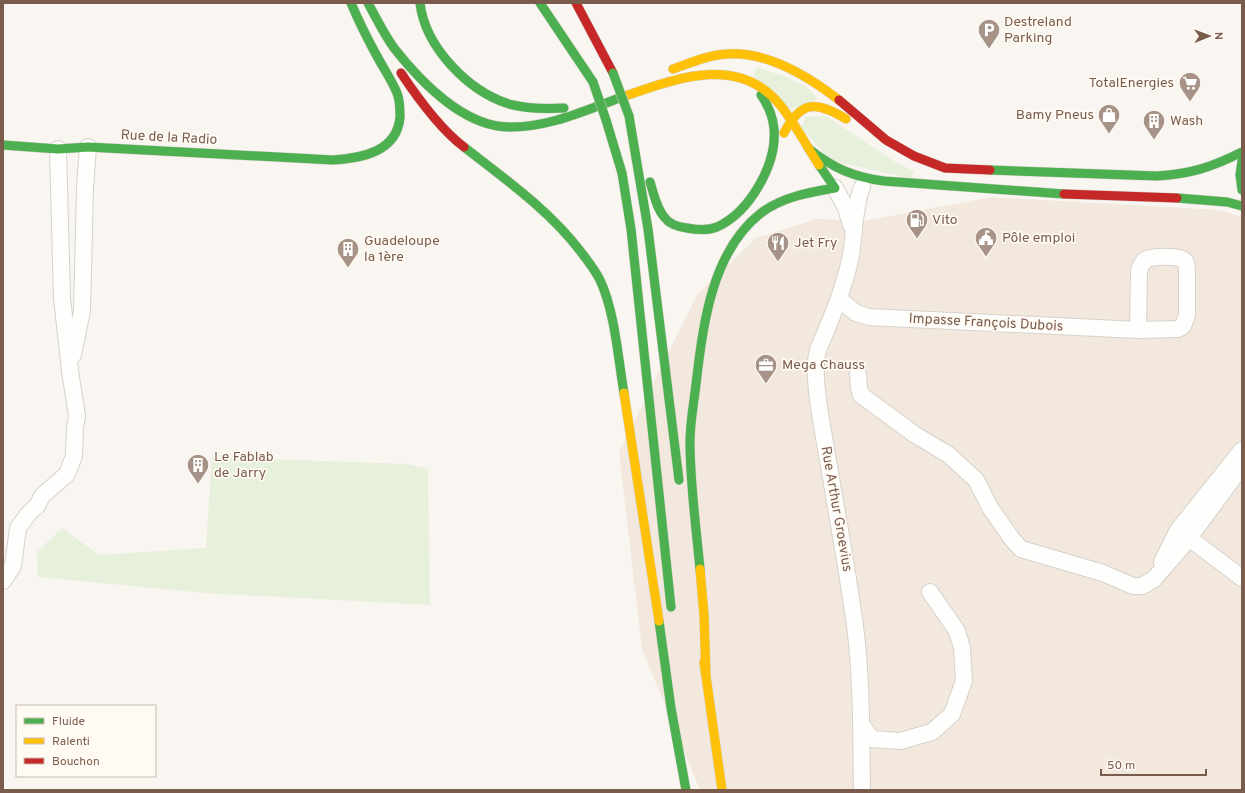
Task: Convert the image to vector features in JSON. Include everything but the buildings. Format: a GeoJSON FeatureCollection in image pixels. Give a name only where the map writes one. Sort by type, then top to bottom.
{"type":"FeatureCollection","features":[{"type":"Feature","properties":{"kind":"main road","name":"Rue de la Radio"},"geometry":{"type":"LineString","coordinates":[[3,145],[58,149],[88,148],[193,152],[333,160],[350,160],[367,156],[386,147],[394,138],[400,120],[400,107],[397,93],[364,33],[351,3]]}},
{"type":"Feature","properties":{"kind":"main road"},"geometry":{"type":"LineString","coordinates":[[359,3],[370,26],[411,88],[444,128],[459,144],[532,200],[558,224],[584,256],[600,281],[613,325],[643,512],[671,708],[686,790]]}},
{"type":"Feature","properties":{"kind":"main road"},"geometry":{"type":"LineString","coordinates":[[368,3],[394,46],[411,67],[433,89],[463,112],[490,125],[502,127],[529,126],[560,120],[643,90],[694,76],[716,73],[725,74],[745,80],[765,90],[791,120],[808,148],[849,188]]}},
{"type":"Feature","properties":{"kind":"main road"},"geometry":{"type":"LineString","coordinates":[[420,3],[423,20],[429,33],[450,65],[463,78],[490,97],[527,108],[549,110],[576,106],[626,86]]}},
{"type":"Feature","properties":{"kind":"main road"},"geometry":{"type":"LineString","coordinates":[[540,3],[593,82]]}},
{"type":"Feature","properties":{"kind":"main road"},"geometry":{"type":"LineString","coordinates":[[576,3],[613,73],[629,116],[656,202],[663,216],[674,225],[692,231],[712,229],[722,225],[747,204],[767,170],[791,120],[806,108],[818,106],[825,107],[868,132],[886,140]]}},
{"type":"Feature","properties":{"kind":"main road"},"geometry":{"type":"LineString","coordinates":[[570,32],[593,82],[622,173],[631,229],[672,615]]}},
{"type":"Feature","properties":{"kind":"main road"},"geometry":{"type":"LineString","coordinates":[[663,73],[704,58],[734,54],[747,55],[774,62],[801,75],[823,89],[886,140],[903,151],[918,159],[945,168],[1174,176],[1202,171],[1224,162],[1242,152]]}},
{"type":"Feature","properties":{"kind":"main road"},"geometry":{"type":"LineString","coordinates":[[745,80],[760,94],[772,115],[774,140],[767,170]]}},
{"type":"Feature","properties":{"kind":"main road"},"geometry":{"type":"LineString","coordinates":[[629,116],[648,229],[680,491]]}},
{"type":"Feature","properties":{"kind":"main road"},"geometry":{"type":"LineString","coordinates":[[519,118],[530,120],[560,120]]}},
{"type":"Feature","properties":{"kind":"main road"},"geometry":{"type":"LineString","coordinates":[[808,148],[834,167],[865,178],[998,190]]}},
{"type":"Feature","properties":{"kind":"main road"},"geometry":{"type":"LineString","coordinates":[[1242,162],[1240,175],[1242,190]]}},
{"type":"Feature","properties":{"kind":"main road"},"geometry":{"type":"LineString","coordinates":[[706,676],[702,595],[690,470],[690,439],[697,375],[711,298],[716,281],[728,252],[739,235],[761,214],[785,200],[803,193],[849,188],[998,190],[1205,200],[1229,202],[1242,206]]}},
{"type":"Feature","properties":{"kind":"main road"},"geometry":{"type":"LineString","coordinates":[[689,553],[722,790]]}},
{"type":"Feature","properties":{"kind":"street"},"geometry":{"type":"LineString","coordinates":[[70,371],[82,310],[85,188],[88,148]]}},
{"type":"Feature","properties":{"kind":"street"},"geometry":{"type":"LineString","coordinates":[[3,581],[13,566],[18,528],[42,496],[67,474],[74,456],[77,416],[70,371],[62,298],[58,149]]}},
{"type":"Feature","properties":{"kind":"street","name":"Rue Arthur Groevius"},"geometry":{"type":"LineString","coordinates":[[849,188],[849,216],[853,235]]}},
{"type":"Feature","properties":{"kind":"street","name":"Rue Arthur Groevius"},"geometry":{"type":"LineString","coordinates":[[849,188],[856,204],[850,260],[839,299],[815,359],[815,369],[821,417],[855,627],[860,676],[862,790]]}},
{"type":"Feature","properties":{"kind":"street","name":"Impasse François Dubois"},"geometry":{"type":"LineString","coordinates":[[839,299],[856,313],[869,317],[1138,330],[1178,329],[1183,326],[1186,321],[1187,308],[1188,270],[1183,260],[1178,258],[1154,257],[1147,259],[1142,263],[1139,271],[1138,330]]}},
{"type":"Feature","properties":{"kind":"street"},"geometry":{"type":"LineString","coordinates":[[858,374],[861,395],[914,434],[949,455],[976,480],[991,509],[1021,549],[1103,573],[1132,586],[1142,586],[1154,579],[1184,534],[1233,479],[1242,466]]}},
{"type":"Feature","properties":{"kind":"street"},"geometry":{"type":"LineString","coordinates":[[1233,479],[1242,450]]}},
{"type":"Feature","properties":{"kind":"street"},"geometry":{"type":"LineString","coordinates":[[1184,534],[1242,578]]}},
{"type":"Feature","properties":{"kind":"street"},"geometry":{"type":"LineString","coordinates":[[861,724],[872,739],[900,741],[932,732],[952,714],[964,681],[962,648],[957,631],[930,592]]}},
{"type":"Feature","properties":{"kind":"shaded area"},"geometry":{"type":"Polygon","coordinates":[[[991,197],[1220,210],[1242,217],[1242,790],[700,790],[642,649],[619,452],[697,295],[756,238],[817,219],[864,221],[991,197]]]}},
{"type":"Feature","properties":{"kind":"green space"},"geometry":{"type":"Polygon","coordinates":[[[757,67],[799,83],[813,92],[818,99],[789,110],[753,76],[757,67]]]}},
{"type":"Feature","properties":{"kind":"green space"},"geometry":{"type":"Polygon","coordinates":[[[826,116],[897,163],[914,171],[912,179],[830,160],[801,127],[806,117],[826,116]]]}},
{"type":"Feature","properties":{"kind":"green space"},"geometry":{"type":"Polygon","coordinates":[[[212,457],[406,464],[428,469],[430,605],[205,593],[38,577],[37,552],[62,528],[99,555],[206,548],[212,457]]]}},
{"type":"Feature","properties":{"kind":"traffic: fast"},"geometry":{"type":"LineString","coordinates":[[333,160],[366,155],[376,151],[392,138],[397,129],[400,117],[397,93],[367,38],[351,3]]}},
{"type":"Feature","properties":{"kind":"traffic: fast"},"geometry":{"type":"LineString","coordinates":[[368,3],[390,43],[416,74],[444,100],[475,119],[491,125],[508,127],[538,125],[566,117],[622,97]]}},
{"type":"Feature","properties":{"kind":"traffic: fast"},"geometry":{"type":"LineString","coordinates":[[420,3],[430,36],[440,51],[451,65],[478,89],[494,98],[516,106],[564,108]]}},
{"type":"Feature","properties":{"kind":"traffic: fast"},"geometry":{"type":"LineString","coordinates":[[540,3],[593,82]]}},
{"type":"Feature","properties":{"kind":"traffic: fast"},"geometry":{"type":"LineString","coordinates":[[613,73],[629,116]]}},
{"type":"Feature","properties":{"kind":"traffic: fast"},"geometry":{"type":"LineString","coordinates":[[593,82],[606,120]]}},
{"type":"Feature","properties":{"kind":"traffic: fast"},"geometry":{"type":"LineString","coordinates":[[650,182],[659,210],[672,224],[684,228],[706,230],[717,227],[729,220],[750,199],[759,186],[771,157],[774,143],[773,120],[761,95]]}},
{"type":"Feature","properties":{"kind":"traffic: fast"},"geometry":{"type":"LineString","coordinates":[[629,116],[648,229],[679,480]]}},
{"type":"Feature","properties":{"kind":"traffic: fast"},"geometry":{"type":"LineString","coordinates":[[606,120],[622,173],[631,229],[671,607]]}},
{"type":"Feature","properties":{"kind":"traffic: fast"},"geometry":{"type":"LineString","coordinates":[[3,145],[58,149],[88,147],[333,160]]}},
{"type":"Feature","properties":{"kind":"traffic: fast"},"geometry":{"type":"LineString","coordinates":[[464,147],[511,183],[555,222],[594,269],[605,293],[613,321],[624,393]]}},
{"type":"Feature","properties":{"kind":"traffic: fast"},"geometry":{"type":"LineString","coordinates":[[809,149],[844,171],[863,177],[884,181],[1064,194]]}},
{"type":"Feature","properties":{"kind":"traffic: fast"},"geometry":{"type":"LineString","coordinates":[[990,170],[1157,176],[1180,174],[1201,169],[1242,152]]}},
{"type":"Feature","properties":{"kind":"traffic: fast"},"geometry":{"type":"LineString","coordinates":[[1242,161],[1240,175],[1242,190]]}},
{"type":"Feature","properties":{"kind":"traffic: fast"},"geometry":{"type":"LineString","coordinates":[[700,569],[692,489],[690,435],[702,338],[712,291],[720,269],[731,248],[744,229],[761,213],[769,207],[787,199],[806,193],[835,188],[819,165]]}},
{"type":"Feature","properties":{"kind":"traffic: fast"},"geometry":{"type":"LineString","coordinates":[[1177,198],[1227,202],[1242,206]]}},
{"type":"Feature","properties":{"kind":"traffic: fast"},"geometry":{"type":"LineString","coordinates":[[659,621],[671,708],[686,790]]}},
{"type":"Feature","properties":{"kind":"traffic: slow"},"geometry":{"type":"LineString","coordinates":[[673,69],[713,56],[742,54],[772,61],[786,67],[814,82],[839,100]]}},
{"type":"Feature","properties":{"kind":"traffic: slow"},"geometry":{"type":"LineString","coordinates":[[622,97],[663,83],[706,75],[726,75],[746,80],[764,90],[781,106],[796,127],[819,165]]}},
{"type":"Feature","properties":{"kind":"traffic: slow"},"geometry":{"type":"LineString","coordinates":[[784,133],[790,122],[797,114],[803,109],[810,107],[826,109],[846,119]]}},
{"type":"Feature","properties":{"kind":"traffic: slow"},"geometry":{"type":"LineString","coordinates":[[624,393],[659,621]]}},
{"type":"Feature","properties":{"kind":"traffic: slow"},"geometry":{"type":"LineString","coordinates":[[700,569],[704,615],[706,676]]}},
{"type":"Feature","properties":{"kind":"traffic: slow"},"geometry":{"type":"LineString","coordinates":[[704,662],[722,790]]}},
{"type":"Feature","properties":{"kind":"traffic: jam"},"geometry":{"type":"LineString","coordinates":[[576,3],[613,73]]}},
{"type":"Feature","properties":{"kind":"traffic: jam"},"geometry":{"type":"LineString","coordinates":[[401,73],[438,122],[464,147]]}},
{"type":"Feature","properties":{"kind":"traffic: jam"},"geometry":{"type":"LineString","coordinates":[[839,100],[886,140]]}},
{"type":"Feature","properties":{"kind":"traffic: jam"},"geometry":{"type":"LineString","coordinates":[[886,140],[914,156],[945,168],[990,170]]}},
{"type":"Feature","properties":{"kind":"traffic: jam"},"geometry":{"type":"LineString","coordinates":[[1064,194],[1177,198]]}},
{"type":"Feature","properties":{"kind":"place","name":"Destreland Parking"},"geometry":{"type":"Point","coordinates":[989,50]}},
{"type":"Feature","properties":{"kind":"place","name":"TotalEnergies"},"geometry":{"type":"Point","coordinates":[1190,102]}},
{"type":"Feature","properties":{"kind":"place","name":"Bamy Pneus"},"geometry":{"type":"Point","coordinates":[1109,134]}},
{"type":"Feature","properties":{"kind":"place","name":"Wash"},"geometry":{"type":"Point","coordinates":[1154,140]}},
{"type":"Feature","properties":{"kind":"place","name":"Vito"},"geometry":{"type":"Point","coordinates":[917,240]}},
{"type":"Feature","properties":{"kind":"place","name":"Pôle emploi"},"geometry":{"type":"Point","coordinates":[986,258]}},
{"type":"Feature","properties":{"kind":"place","name":"Jet Fry"},"geometry":{"type":"Point","coordinates":[778,262]}},
{"type":"Feature","properties":{"kind":"place","name":"Guadeloupe la 1ère"},"geometry":{"type":"Point","coordinates":[348,268]}},
{"type":"Feature","properties":{"kind":"place","name":"Mega Chauss"},"geometry":{"type":"Point","coordinates":[766,384]}},
{"type":"Feature","properties":{"kind":"place","name":"Le Fablab de Jarry"},"geometry":{"type":"Point","coordinates":[198,484]}}]}
